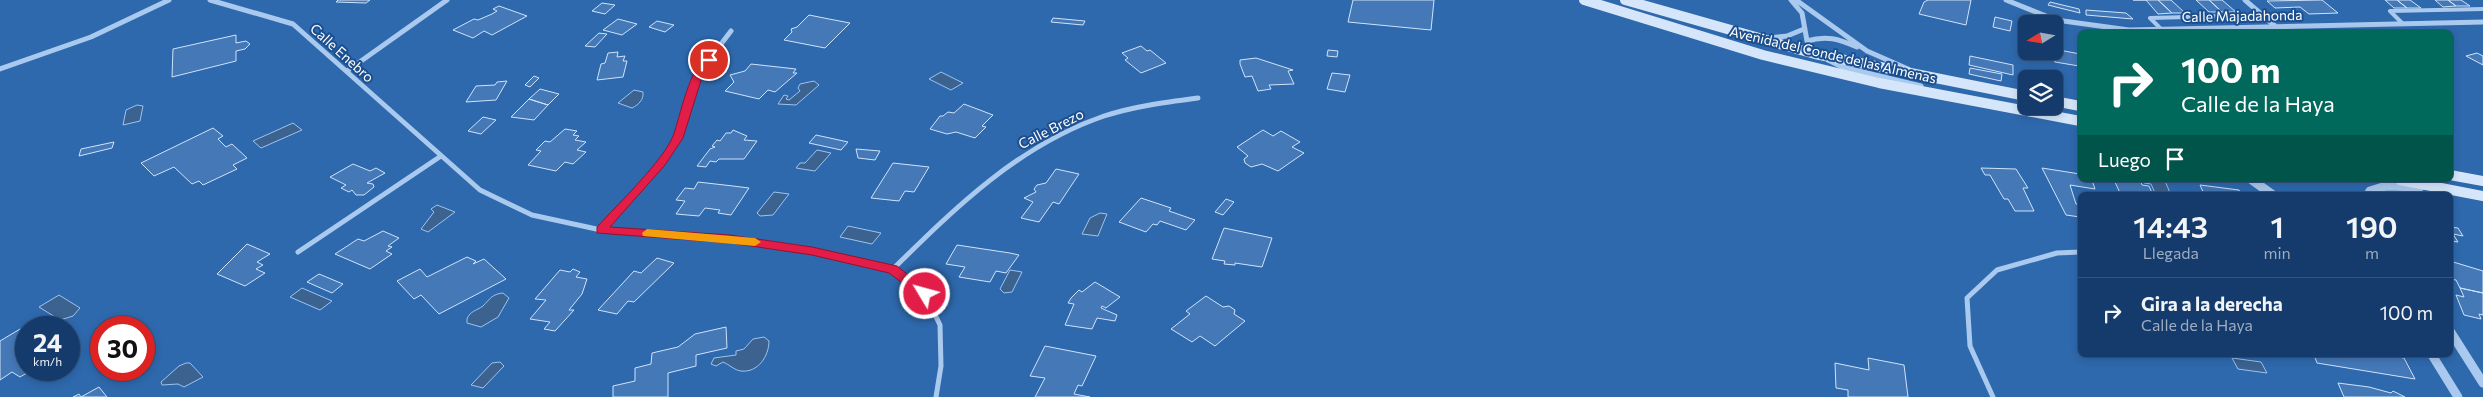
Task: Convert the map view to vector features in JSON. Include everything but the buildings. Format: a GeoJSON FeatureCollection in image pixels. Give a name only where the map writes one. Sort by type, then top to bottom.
{"type":"FeatureCollection","features":[{"type":"Feature","properties":{"kind":"main road","name":"Avenida del Conde de las Almenas"},"geometry":{"type":"LineString","coordinates":[[1584,0],[1762,55],[1879,82],[2018,109]]}},
{"type":"Feature","properties":{"kind":"main road","name":"Avenida del Conde de las Almenas"},"geometry":{"type":"LineString","coordinates":[[1625,0],[1758,40],[1815,54],[2018,95]]}},
{"type":"Feature","properties":{"kind":"main road"},"geometry":{"type":"LineString","coordinates":[[2063,103],[2078,106]]}},
{"type":"Feature","properties":{"kind":"main road","name":"Avenida del Conde de las Almenas"},"geometry":{"type":"LineString","coordinates":[[2046,115],[2078,122]]}},
{"type":"Feature","properties":{"kind":"main road"},"geometry":{"type":"LineString","coordinates":[[2453,176],[2483,181]]}},
{"type":"Feature","properties":{"kind":"main road"},"geometry":{"type":"LineString","coordinates":[[2410,182],[2483,196]]}},
{"type":"Feature","properties":{"kind":"street"},"geometry":{"type":"LineString","coordinates":[[0,69],[92,37],[169,0]]}},
{"type":"Feature","properties":{"kind":"street","name":"Calle Enebro"},"geometry":{"type":"LineString","coordinates":[[210,0],[293,24],[480,190],[532,215],[601,230],[730,239],[795,247],[893,269],[925,294],[940,325],[941,366],[936,397]]}},
{"type":"Feature","properties":{"kind":"street"},"geometry":{"type":"LineString","coordinates":[[347,72],[447,0]]}},
{"type":"Feature","properties":{"kind":"street"},"geometry":{"type":"LineString","coordinates":[[1791,0],[1802,13],[1807,40],[1815,54],[1842,67],[2018,109]]}},
{"type":"Feature","properties":{"kind":"street"},"geometry":{"type":"LineString","coordinates":[[1796,0],[1867,51]]}},
{"type":"Feature","properties":{"kind":"street","name":"Calle Majadahonda"},"geometry":{"type":"LineString","coordinates":[[2006,0],[2056,20],[2129,30],[2483,22]]}},
{"type":"Feature","properties":{"kind":"street"},"geometry":{"type":"LineString","coordinates":[[2245,0],[2275,27]]}},
{"type":"Feature","properties":{"kind":"street"},"geometry":{"type":"LineString","coordinates":[[1758,40],[1786,36],[1804,29]]}},
{"type":"Feature","properties":{"kind":"street"},"geometry":{"type":"LineString","coordinates":[[601,230],[662,162],[678,138],[698,74],[731,31]]}},
{"type":"Feature","properties":{"kind":"street"},"geometry":{"type":"LineString","coordinates":[[1807,40],[1822,35],[1836,38],[1929,78]]}},
{"type":"Feature","properties":{"kind":"street","name":"Calle Brezo"},"geometry":{"type":"LineString","coordinates":[[893,269],[939,224],[1014,162],[1056,136],[1104,116],[1159,103],[1198,98]]}},
{"type":"Feature","properties":{"kind":"street"},"geometry":{"type":"LineString","coordinates":[[298,252],[441,156]]}},
{"type":"Feature","properties":{"kind":"street"},"geometry":{"type":"LineString","coordinates":[[2255,182],[2270,192]]}},
{"type":"Feature","properties":{"kind":"street"},"geometry":{"type":"LineString","coordinates":[[2370,192],[2386,186],[2443,189]]}},
{"type":"Feature","properties":{"kind":"street"},"geometry":{"type":"LineString","coordinates":[[1993,397],[1970,346],[1967,298],[1997,270],[2057,253],[2078,252]]}},
{"type":"Feature","properties":{"kind":"street"},"geometry":{"type":"LineString","coordinates":[[2453,336],[2483,383]]}},
{"type":"Feature","properties":{"kind":"street"},"geometry":{"type":"LineString","coordinates":[[2433,357],[2458,397]]}},
{"type":"Feature","properties":{"kind":"lane"},"geometry":{"type":"LineString","coordinates":[[2402,24],[2390,11],[2483,9]]}},
{"type":"Feature","properties":{"kind":"lane"},"geometry":{"type":"LineString","coordinates":[[2161,29],[2150,18],[2262,15]]}},
{"type":"Feature","properties":{"kind":"shaded area"},"geometry":{"type":"Polygon","coordinates":[[[0,0],[2483,0],[2483,397],[0,397],[0,0]]]}},
{"type":"Feature","properties":{"kind":"shaded area"},"geometry":{"type":"Polygon","coordinates":[[[941,72],[963,83],[951,90],[929,79],[941,72]]]}},
{"type":"Feature","properties":{"kind":"shaded area"},"geometry":{"type":"Polygon","coordinates":[[[814,81],[819,85],[796,105],[778,104],[784,95],[788,96],[786,99],[789,100],[800,91],[798,88],[800,84],[814,81]]]}},
{"type":"Feature","properties":{"kind":"shaded area"},"geometry":{"type":"Polygon","coordinates":[[[634,90],[643,92],[640,102],[632,108],[618,103],[634,90]]]}},
{"type":"Feature","properties":{"kind":"shaded area"},"geometry":{"type":"Polygon","coordinates":[[[137,105],[143,106],[140,121],[123,125],[126,110],[137,105]]]}},
{"type":"Feature","properties":{"kind":"shaded area"},"geometry":{"type":"Polygon","coordinates":[[[293,123],[302,130],[261,148],[253,141],[293,123]]]}},
{"type":"Feature","properties":{"kind":"shaded area"},"geometry":{"type":"Polygon","coordinates":[[[817,150],[831,153],[815,171],[796,168],[800,163],[805,163],[817,150]]]}},
{"type":"Feature","properties":{"kind":"shaded area"},"geometry":{"type":"Polygon","coordinates":[[[2165,182],[2170,192],[2155,192],[2151,184],[2144,183],[2165,182]]]}},
{"type":"Feature","properties":{"kind":"shaded area"},"geometry":{"type":"Polygon","coordinates":[[[774,192],[789,194],[773,215],[760,216],[757,213],[774,192]]]}},
{"type":"Feature","properties":{"kind":"shaded area"},"geometry":{"type":"Polygon","coordinates":[[[437,205],[455,212],[428,232],[421,229],[434,212],[431,209],[437,205]]]}},
{"type":"Feature","properties":{"kind":"shaded area"},"geometry":{"type":"Polygon","coordinates":[[[1100,213],[1107,214],[1098,236],[1082,234],[1090,218],[1100,213]]]}},
{"type":"Feature","properties":{"kind":"shaded area"},"geometry":{"type":"Polygon","coordinates":[[[848,226],[881,233],[872,244],[840,237],[848,226]]]}},
{"type":"Feature","properties":{"kind":"shaded area"},"geometry":{"type":"Polygon","coordinates":[[[1010,270],[1022,272],[1012,292],[1004,293],[1000,289],[1010,270]]]}},
{"type":"Feature","properties":{"kind":"shaded area"},"geometry":{"type":"Polygon","coordinates":[[[302,288],[332,301],[320,310],[290,297],[302,288]]]}},
{"type":"Feature","properties":{"kind":"shaded area"},"geometry":{"type":"Polygon","coordinates":[[[503,293],[509,298],[498,317],[481,327],[467,323],[468,316],[494,296],[503,293]]]}},
{"type":"Feature","properties":{"kind":"shaded area"},"geometry":{"type":"Polygon","coordinates":[[[59,295],[80,308],[73,316],[54,316],[39,307],[59,295]]]}},
{"type":"Feature","properties":{"kind":"shaded area"},"geometry":{"type":"Polygon","coordinates":[[[764,337],[769,341],[765,358],[753,369],[741,371],[723,362],[716,366],[711,364],[714,358],[736,355],[736,351],[744,349],[753,339],[764,337]]]}},
{"type":"Feature","properties":{"kind":"shaded area"},"geometry":{"type":"Polygon","coordinates":[[[2232,358],[2261,362],[2267,373],[2238,369],[2232,358]]]}},
{"type":"Feature","properties":{"kind":"shaded area"},"geometry":{"type":"Polygon","coordinates":[[[500,362],[504,366],[483,388],[471,385],[492,363],[500,362]]]}},
{"type":"Feature","properties":{"kind":"shaded area"},"geometry":{"type":"Polygon","coordinates":[[[190,363],[203,377],[184,387],[178,384],[162,385],[161,382],[179,366],[190,363]]]}},
{"type":"Feature","properties":{"kind":"slow traffic"},"geometry":{"type":"LineString","coordinates":[[647,233],[755,242]]}},
{"type":"Feature","properties":{"kind":"route"},"geometry":{"type":"LineString","coordinates":[[709,60],[698,74],[678,138],[662,162],[601,230],[730,239],[795,247],[893,269],[925,294]]}}]}
